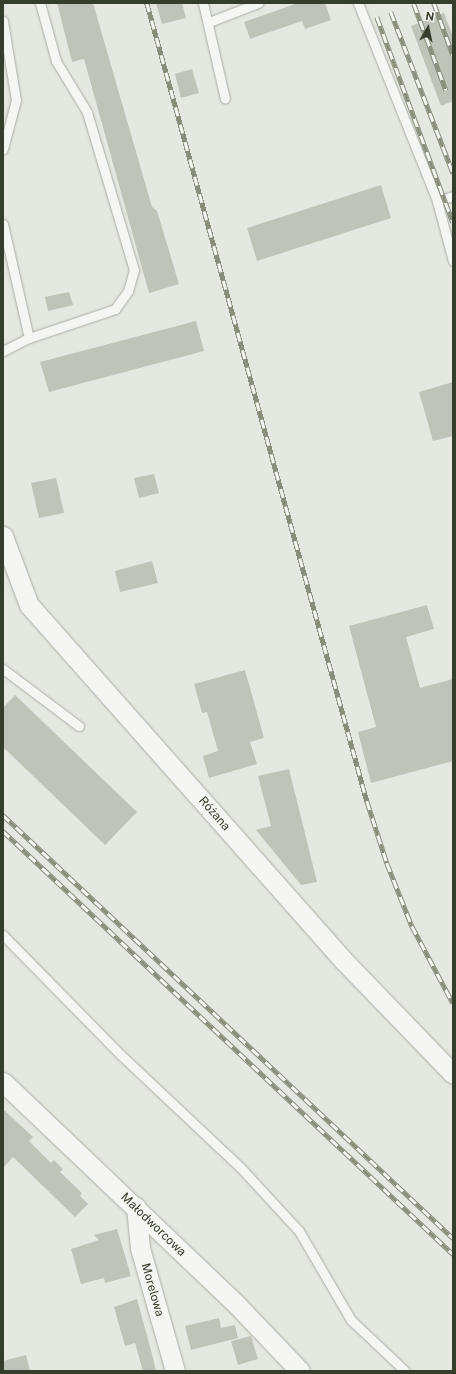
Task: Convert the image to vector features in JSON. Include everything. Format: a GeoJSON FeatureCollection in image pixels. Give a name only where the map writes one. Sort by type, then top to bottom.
{"type":"FeatureCollection","features":[{"type":"Feature","properties":{"kind":"street","name":"Różana"},"geometry":{"type":"LineString","coordinates":[[3,536],[29,605],[343,960],[453,1074]]}},
{"type":"Feature","properties":{"kind":"street","name":"Małodworcowa"},"geometry":{"type":"LineString","coordinates":[[3,1082],[136,1207],[238,1306],[300,1371]]}},
{"type":"Feature","properties":{"kind":"street","name":"Morelowa"},"geometry":{"type":"LineString","coordinates":[[136,1207],[140,1248],[175,1371]]}},
{"type":"Feature","properties":{"kind":"lane"},"geometry":{"type":"LineString","coordinates":[[3,351],[29,338],[115,309],[128,291],[134,270],[87,112],[56,61],[40,3]]}},
{"type":"Feature","properties":{"kind":"lane"},"geometry":{"type":"LineString","coordinates":[[203,3],[209,22],[225,99]]}},
{"type":"Feature","properties":{"kind":"lane"},"geometry":{"type":"LineString","coordinates":[[209,22],[258,3]]}},
{"type":"Feature","properties":{"kind":"lane"},"geometry":{"type":"LineString","coordinates":[[358,3],[437,201],[453,262]]}},
{"type":"Feature","properties":{"kind":"lane"},"geometry":{"type":"LineString","coordinates":[[3,21],[16,100],[3,149]]}},
{"type":"Feature","properties":{"kind":"lane"},"geometry":{"type":"LineString","coordinates":[[437,201],[453,196]]}},
{"type":"Feature","properties":{"kind":"lane"},"geometry":{"type":"LineString","coordinates":[[3,224],[29,338]]}},
{"type":"Feature","properties":{"kind":"lane"},"geometry":{"type":"LineString","coordinates":[[3,669],[79,726]]}},
{"type":"Feature","properties":{"kind":"lane"},"geometry":{"type":"LineString","coordinates":[[3,935],[121,1055],[240,1167],[300,1231],[351,1320],[405,1371]]}},
{"type":"Feature","properties":{"kind":"building"},"geometry":{"type":"Polygon","coordinates":[[[57,3],[93,3],[152,207],[157,211],[179,284],[149,293],[84,59],[72,62],[57,3]]]}},
{"type":"Feature","properties":{"kind":"building"},"geometry":{"type":"Polygon","coordinates":[[[156,3],[182,3],[186,18],[162,24],[156,3]]]}},
{"type":"Feature","properties":{"kind":"building"},"geometry":{"type":"Polygon","coordinates":[[[298,3],[325,3],[331,20],[305,29],[302,21],[250,39],[244,22],[298,3]]]}},
{"type":"Feature","properties":{"kind":"building"},"geometry":{"type":"Polygon","coordinates":[[[444,13],[453,37],[453,101],[441,106],[411,26],[444,13]]]}},
{"type":"Feature","properties":{"kind":"building"},"geometry":{"type":"Polygon","coordinates":[[[192,69],[199,93],[181,98],[175,74],[192,69]]]}},
{"type":"Feature","properties":{"kind":"building"},"geometry":{"type":"Polygon","coordinates":[[[381,185],[391,218],[257,261],[247,228],[381,185]]]}},
{"type":"Feature","properties":{"kind":"building"},"geometry":{"type":"Polygon","coordinates":[[[69,292],[73,305],[48,311],[45,297],[69,292]]]}},
{"type":"Feature","properties":{"kind":"building"},"geometry":{"type":"Polygon","coordinates":[[[196,321],[204,351],[49,392],[40,362],[196,321]]]}},
{"type":"Feature","properties":{"kind":"building"},"geometry":{"type":"Polygon","coordinates":[[[453,382],[453,436],[433,441],[419,392],[453,382]]]}},
{"type":"Feature","properties":{"kind":"building"},"geometry":{"type":"Polygon","coordinates":[[[154,474],[159,493],[139,498],[134,478],[154,474]]]}},
{"type":"Feature","properties":{"kind":"building"},"geometry":{"type":"Polygon","coordinates":[[[56,478],[64,513],[39,518],[31,483],[56,478]]]}},
{"type":"Feature","properties":{"kind":"building"},"geometry":{"type":"Polygon","coordinates":[[[152,561],[158,583],[120,592],[115,571],[152,561]]]}},
{"type":"Feature","properties":{"kind":"building"},"geometry":{"type":"Polygon","coordinates":[[[427,605],[434,629],[406,637],[420,688],[453,679],[453,761],[371,783],[358,732],[376,727],[349,626],[427,605]]]}},
{"type":"Feature","properties":{"kind":"building"},"geometry":{"type":"Polygon","coordinates":[[[245,670],[264,738],[250,742],[257,764],[209,778],[203,756],[218,751],[207,712],[202,713],[194,684],[245,670]]]}},
{"type":"Feature","properties":{"kind":"building"},"geometry":{"type":"Polygon","coordinates":[[[15,695],[137,812],[105,845],[3,747],[3,708],[15,695]]]}},
{"type":"Feature","properties":{"kind":"building"},"geometry":{"type":"Polygon","coordinates":[[[289,769],[317,882],[301,885],[256,830],[271,826],[258,776],[289,769]]]}},
{"type":"Feature","properties":{"kind":"building"},"geometry":{"type":"Polygon","coordinates":[[[3,1109],[33,1137],[29,1141],[51,1163],[54,1160],[63,1169],[60,1172],[82,1193],[80,1196],[88,1204],[75,1217],[13,1157],[3,1168],[3,1109]]]}},
{"type":"Feature","properties":{"kind":"building"},"geometry":{"type":"Polygon","coordinates":[[[117,1229],[131,1276],[105,1283],[104,1278],[81,1284],[71,1249],[99,1240],[94,1235],[117,1229]]]}},
{"type":"Feature","properties":{"kind":"building"},"geometry":{"type":"Polygon","coordinates":[[[137,1299],[156,1371],[143,1371],[135,1343],[125,1346],[114,1307],[137,1299]]]}},
{"type":"Feature","properties":{"kind":"building"},"geometry":{"type":"Polygon","coordinates":[[[219,1318],[221,1328],[235,1325],[238,1338],[191,1350],[185,1326],[219,1318]]]}},
{"type":"Feature","properties":{"kind":"building"},"geometry":{"type":"Polygon","coordinates":[[[251,1336],[258,1359],[238,1365],[231,1341],[251,1336]]]}},
{"type":"Feature","properties":{"kind":"building"},"geometry":{"type":"Polygon","coordinates":[[[26,1355],[30,1371],[3,1371],[3,1361],[26,1355]]]}},
{"type":"Feature","properties":{"kind":"railway"},"geometry":{"type":"LineString","coordinates":[[147,3],[367,801],[387,863],[412,926],[453,1003]]}},
{"type":"Feature","properties":{"kind":"railway"},"geometry":{"type":"LineString","coordinates":[[434,3],[453,55]]}},
{"type":"Feature","properties":{"kind":"railway"},"geometry":{"type":"LineString","coordinates":[[414,4],[446,90]]}},
{"type":"Feature","properties":{"kind":"railway"},"geometry":{"type":"LineString","coordinates":[[391,12],[453,173]]}},
{"type":"Feature","properties":{"kind":"railway"},"geometry":{"type":"LineString","coordinates":[[377,17],[453,222]]}},
{"type":"Feature","properties":{"kind":"railway"},"geometry":{"type":"LineString","coordinates":[[3,815],[453,1238]]}},
{"type":"Feature","properties":{"kind":"railway"},"geometry":{"type":"LineString","coordinates":[[3,831],[453,1254]]}}]}
